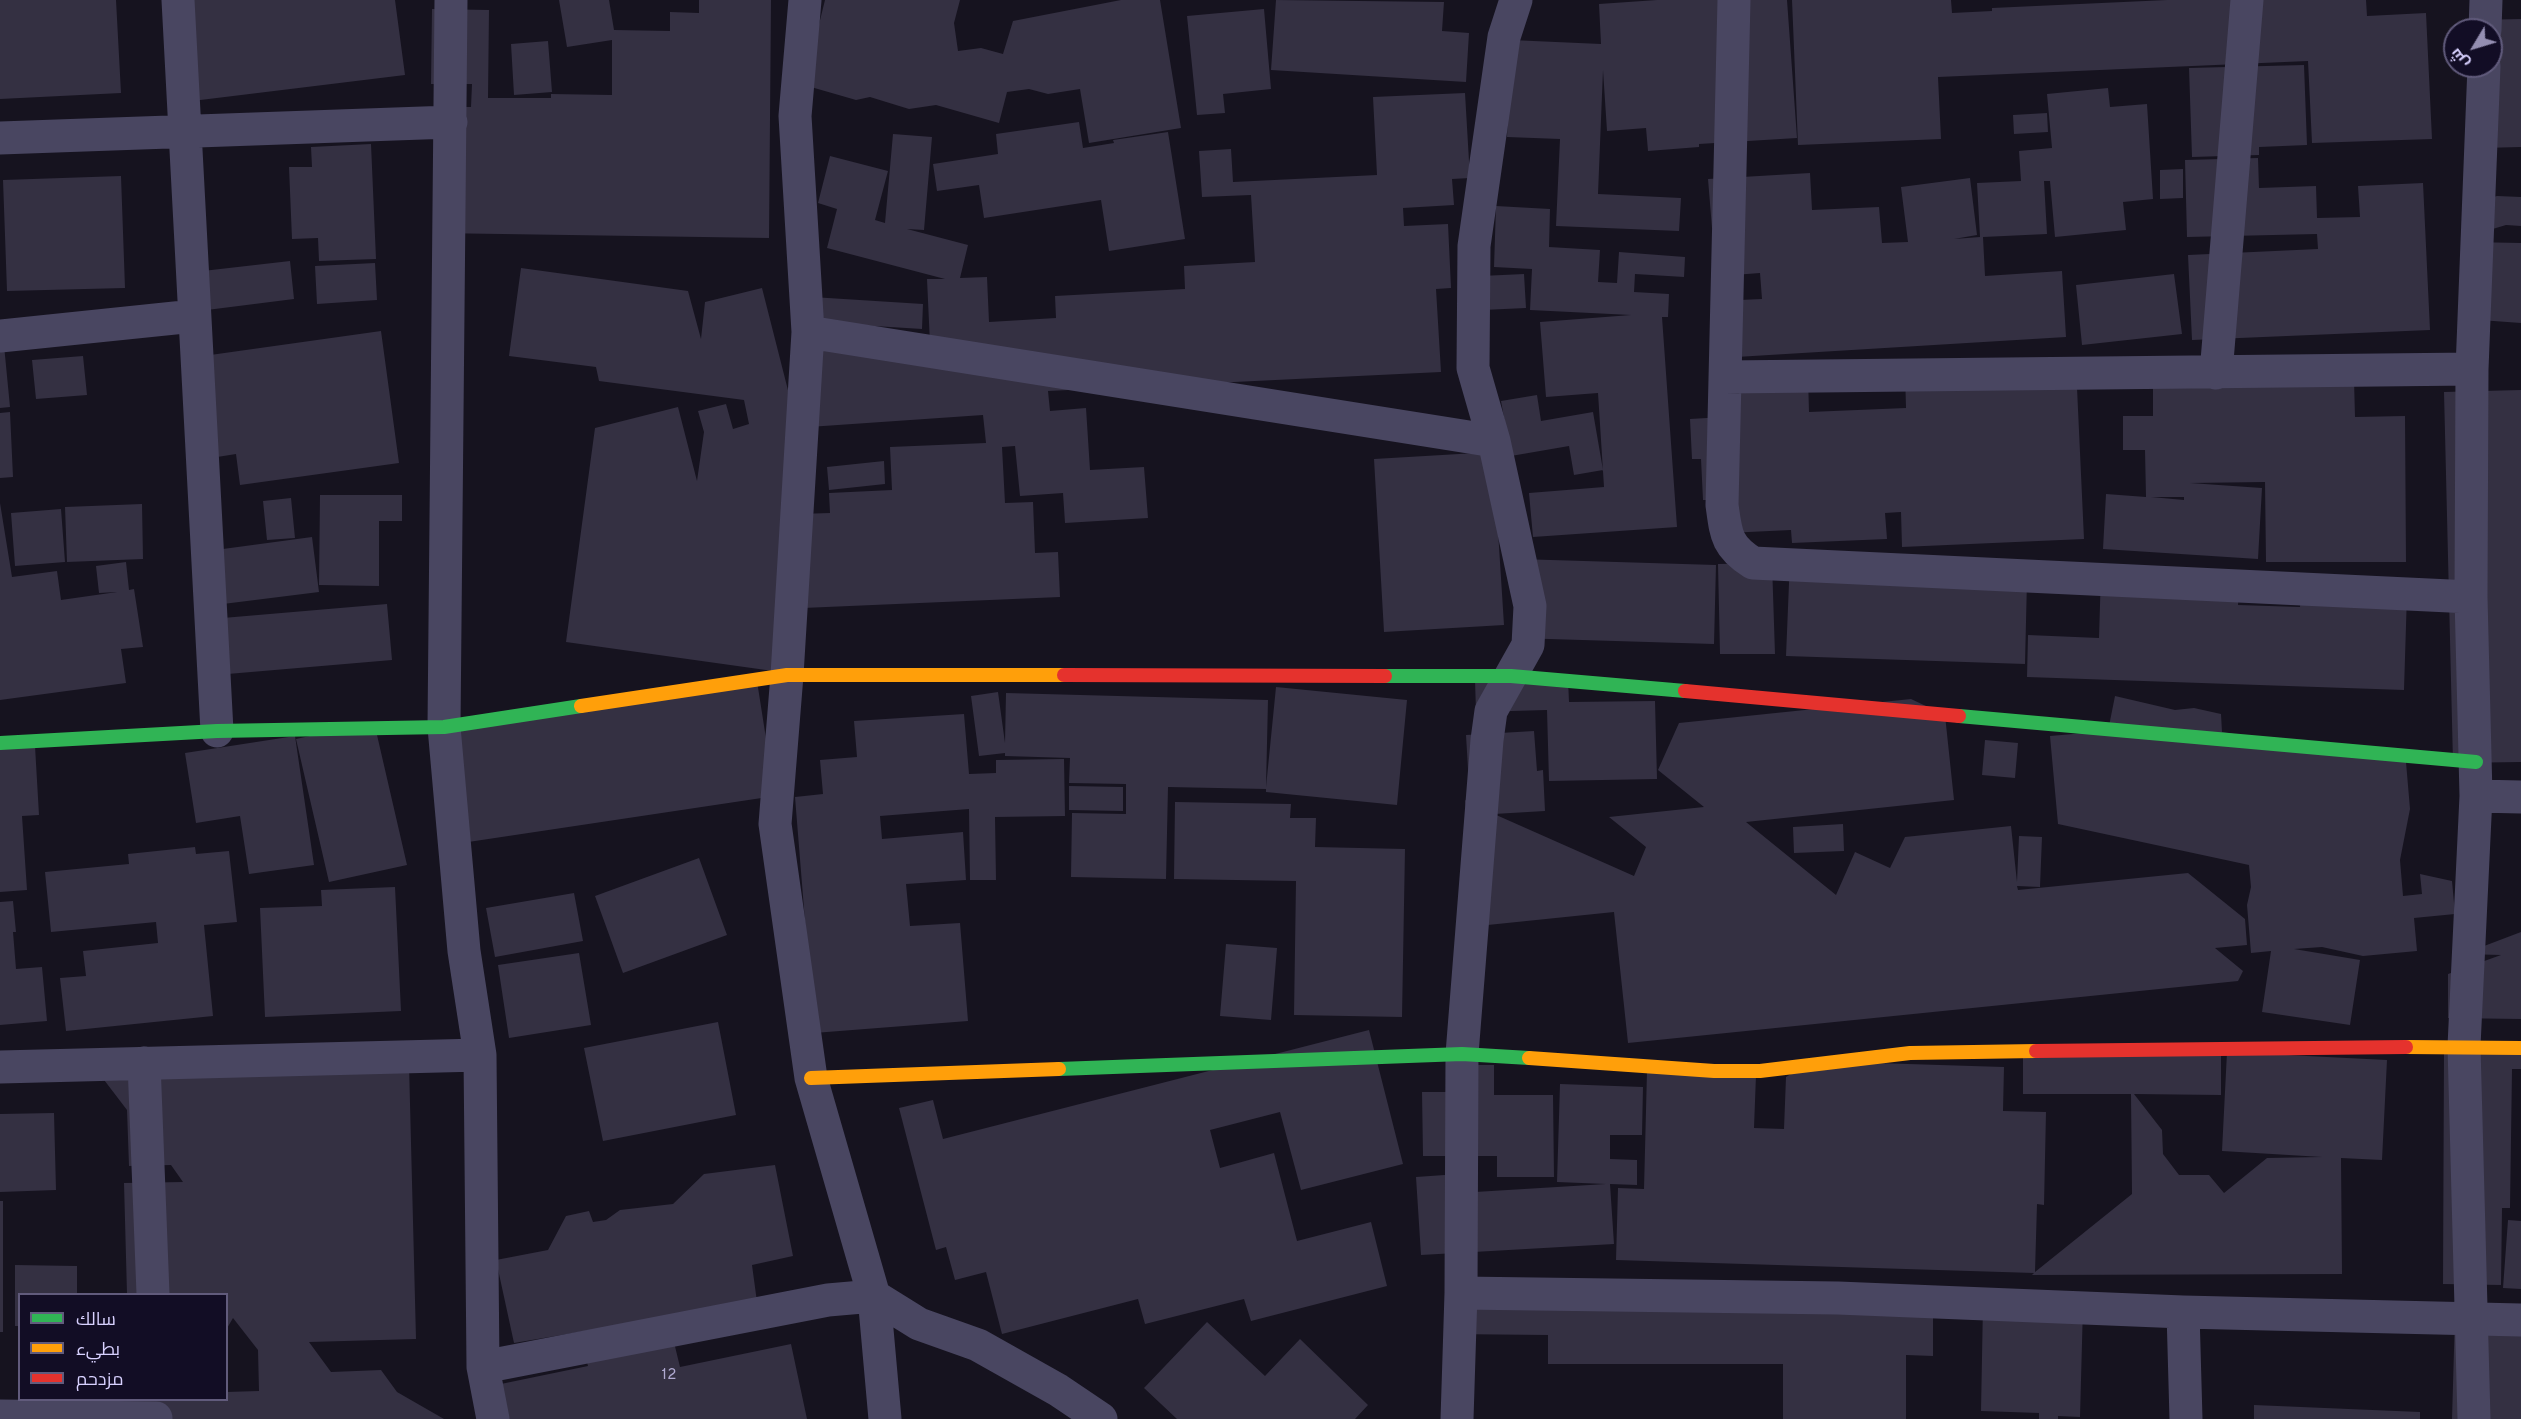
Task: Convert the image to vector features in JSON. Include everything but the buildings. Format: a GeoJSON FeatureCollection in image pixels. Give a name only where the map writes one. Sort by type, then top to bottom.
{"type":"FeatureCollection","features":[{"type":"Feature","properties":{"kind":"street"},"geometry":{"type":"LineString","coordinates":[[178,0],[216,731]]}},
{"type":"Feature","properties":{"kind":"street"},"geometry":{"type":"LineString","coordinates":[[451,0],[444,727],[464,951],[480,1055],[483,1367],[493,1419]]}},
{"type":"Feature","properties":{"kind":"street"},"geometry":{"type":"LineString","coordinates":[[805,0],[795,116],[808,332],[787,675],[775,824],[811,1078],[874,1296],[885,1419]]}},
{"type":"Feature","properties":{"kind":"street"},"geometry":{"type":"LineString","coordinates":[[1457,1419],[1461,1293],[1462,1054],[1487,740],[1491,711],[1528,645],[1530,606],[1494,441],[1473,368],[1474,246],[1504,38],[1516,0]]}},
{"type":"Feature","properties":{"kind":"street"},"geometry":{"type":"LineString","coordinates":[[1734,0],[1722,505],[1727,537],[1738,553],[1754,562],[2470,597]]}},
{"type":"Feature","properties":{"kind":"street"},"geometry":{"type":"LineString","coordinates":[[2216,373],[2247,0]]}},
{"type":"Feature","properties":{"kind":"street"},"geometry":{"type":"LineString","coordinates":[[2485,18],[2486,0]]}},
{"type":"Feature","properties":{"kind":"street"},"geometry":{"type":"LineString","coordinates":[[2474,1419],[2464,1046],[2476,796],[2470,597],[2472,369],[2484,78]]}},
{"type":"Feature","properties":{"kind":"street"},"geometry":{"type":"LineString","coordinates":[[0,138],[451,122]]}},
{"type":"Feature","properties":{"kind":"street"},"geometry":{"type":"LineString","coordinates":[[0,336],[194,316]]}},
{"type":"Feature","properties":{"kind":"street"},"geometry":{"type":"LineString","coordinates":[[808,332],[1494,441]]}},
{"type":"Feature","properties":{"kind":"street"},"geometry":{"type":"LineString","coordinates":[[1725,377],[2472,369]]}},
{"type":"Feature","properties":{"kind":"street"},"geometry":{"type":"LineString","coordinates":[[0,743],[216,731],[444,727],[787,675],[1511,676],[2476,762]]}},
{"type":"Feature","properties":{"kind":"street"},"geometry":{"type":"LineString","coordinates":[[2476,796],[2521,797]]}},
{"type":"Feature","properties":{"kind":"street"},"geometry":{"type":"LineString","coordinates":[[811,1078],[1462,1054],[1714,1071],[1760,1071],[1910,1053],[2464,1046],[2521,1048]]}},
{"type":"Feature","properties":{"kind":"street"},"geometry":{"type":"LineString","coordinates":[[0,1067],[480,1055]]}},
{"type":"Feature","properties":{"kind":"street"},"geometry":{"type":"LineString","coordinates":[[144,1064],[153,1293]]}},
{"type":"Feature","properties":{"kind":"street"},"geometry":{"type":"LineString","coordinates":[[1461,1293],[1838,1298],[2183,1312],[2521,1320]]}},
{"type":"Feature","properties":{"kind":"street"},"geometry":{"type":"LineString","coordinates":[[483,1367],[828,1300],[874,1296],[919,1324],[978,1345],[1058,1390],[1101,1419]]}},
{"type":"Feature","properties":{"kind":"street"},"geometry":{"type":"LineString","coordinates":[[2183,1312],[2186,1419]]}},
{"type":"Feature","properties":{"kind":"street"},"geometry":{"type":"LineString","coordinates":[[0,1416],[156,1419],[155,1401]]}},
{"type":"Feature","properties":{"kind":"traffic: fast"},"geometry":{"type":"LineString","coordinates":[[1385,676],[1511,676],[1685,691]]}},
{"type":"Feature","properties":{"kind":"traffic: fast"},"geometry":{"type":"LineString","coordinates":[[0,743],[217,731],[444,727],[581,706]]}},
{"type":"Feature","properties":{"kind":"traffic: fast"},"geometry":{"type":"LineString","coordinates":[[1959,716],[2476,762]]}},
{"type":"Feature","properties":{"kind":"traffic: fast"},"geometry":{"type":"LineString","coordinates":[[1059,1069],[1462,1054],[1529,1058]]}},
{"type":"Feature","properties":{"kind":"traffic: slow"},"geometry":{"type":"LineString","coordinates":[[581,706],[787,675],[1064,675]]}},
{"type":"Feature","properties":{"kind":"traffic: slow"},"geometry":{"type":"LineString","coordinates":[[2406,1047],[2521,1048]]}},
{"type":"Feature","properties":{"kind":"traffic: slow"},"geometry":{"type":"LineString","coordinates":[[1529,1058],[1714,1071],[1760,1071],[1910,1053],[2036,1051]]}},
{"type":"Feature","properties":{"kind":"traffic: slow"},"geometry":{"type":"LineString","coordinates":[[811,1078],[1059,1069]]}},
{"type":"Feature","properties":{"kind":"traffic: jam"},"geometry":{"type":"LineString","coordinates":[[1064,675],[1385,676]]}},
{"type":"Feature","properties":{"kind":"traffic: jam"},"geometry":{"type":"LineString","coordinates":[[1685,691],[1959,716]]}},
{"type":"Feature","properties":{"kind":"traffic: jam"},"geometry":{"type":"LineString","coordinates":[[2036,1051],[2406,1047]]}}]}
